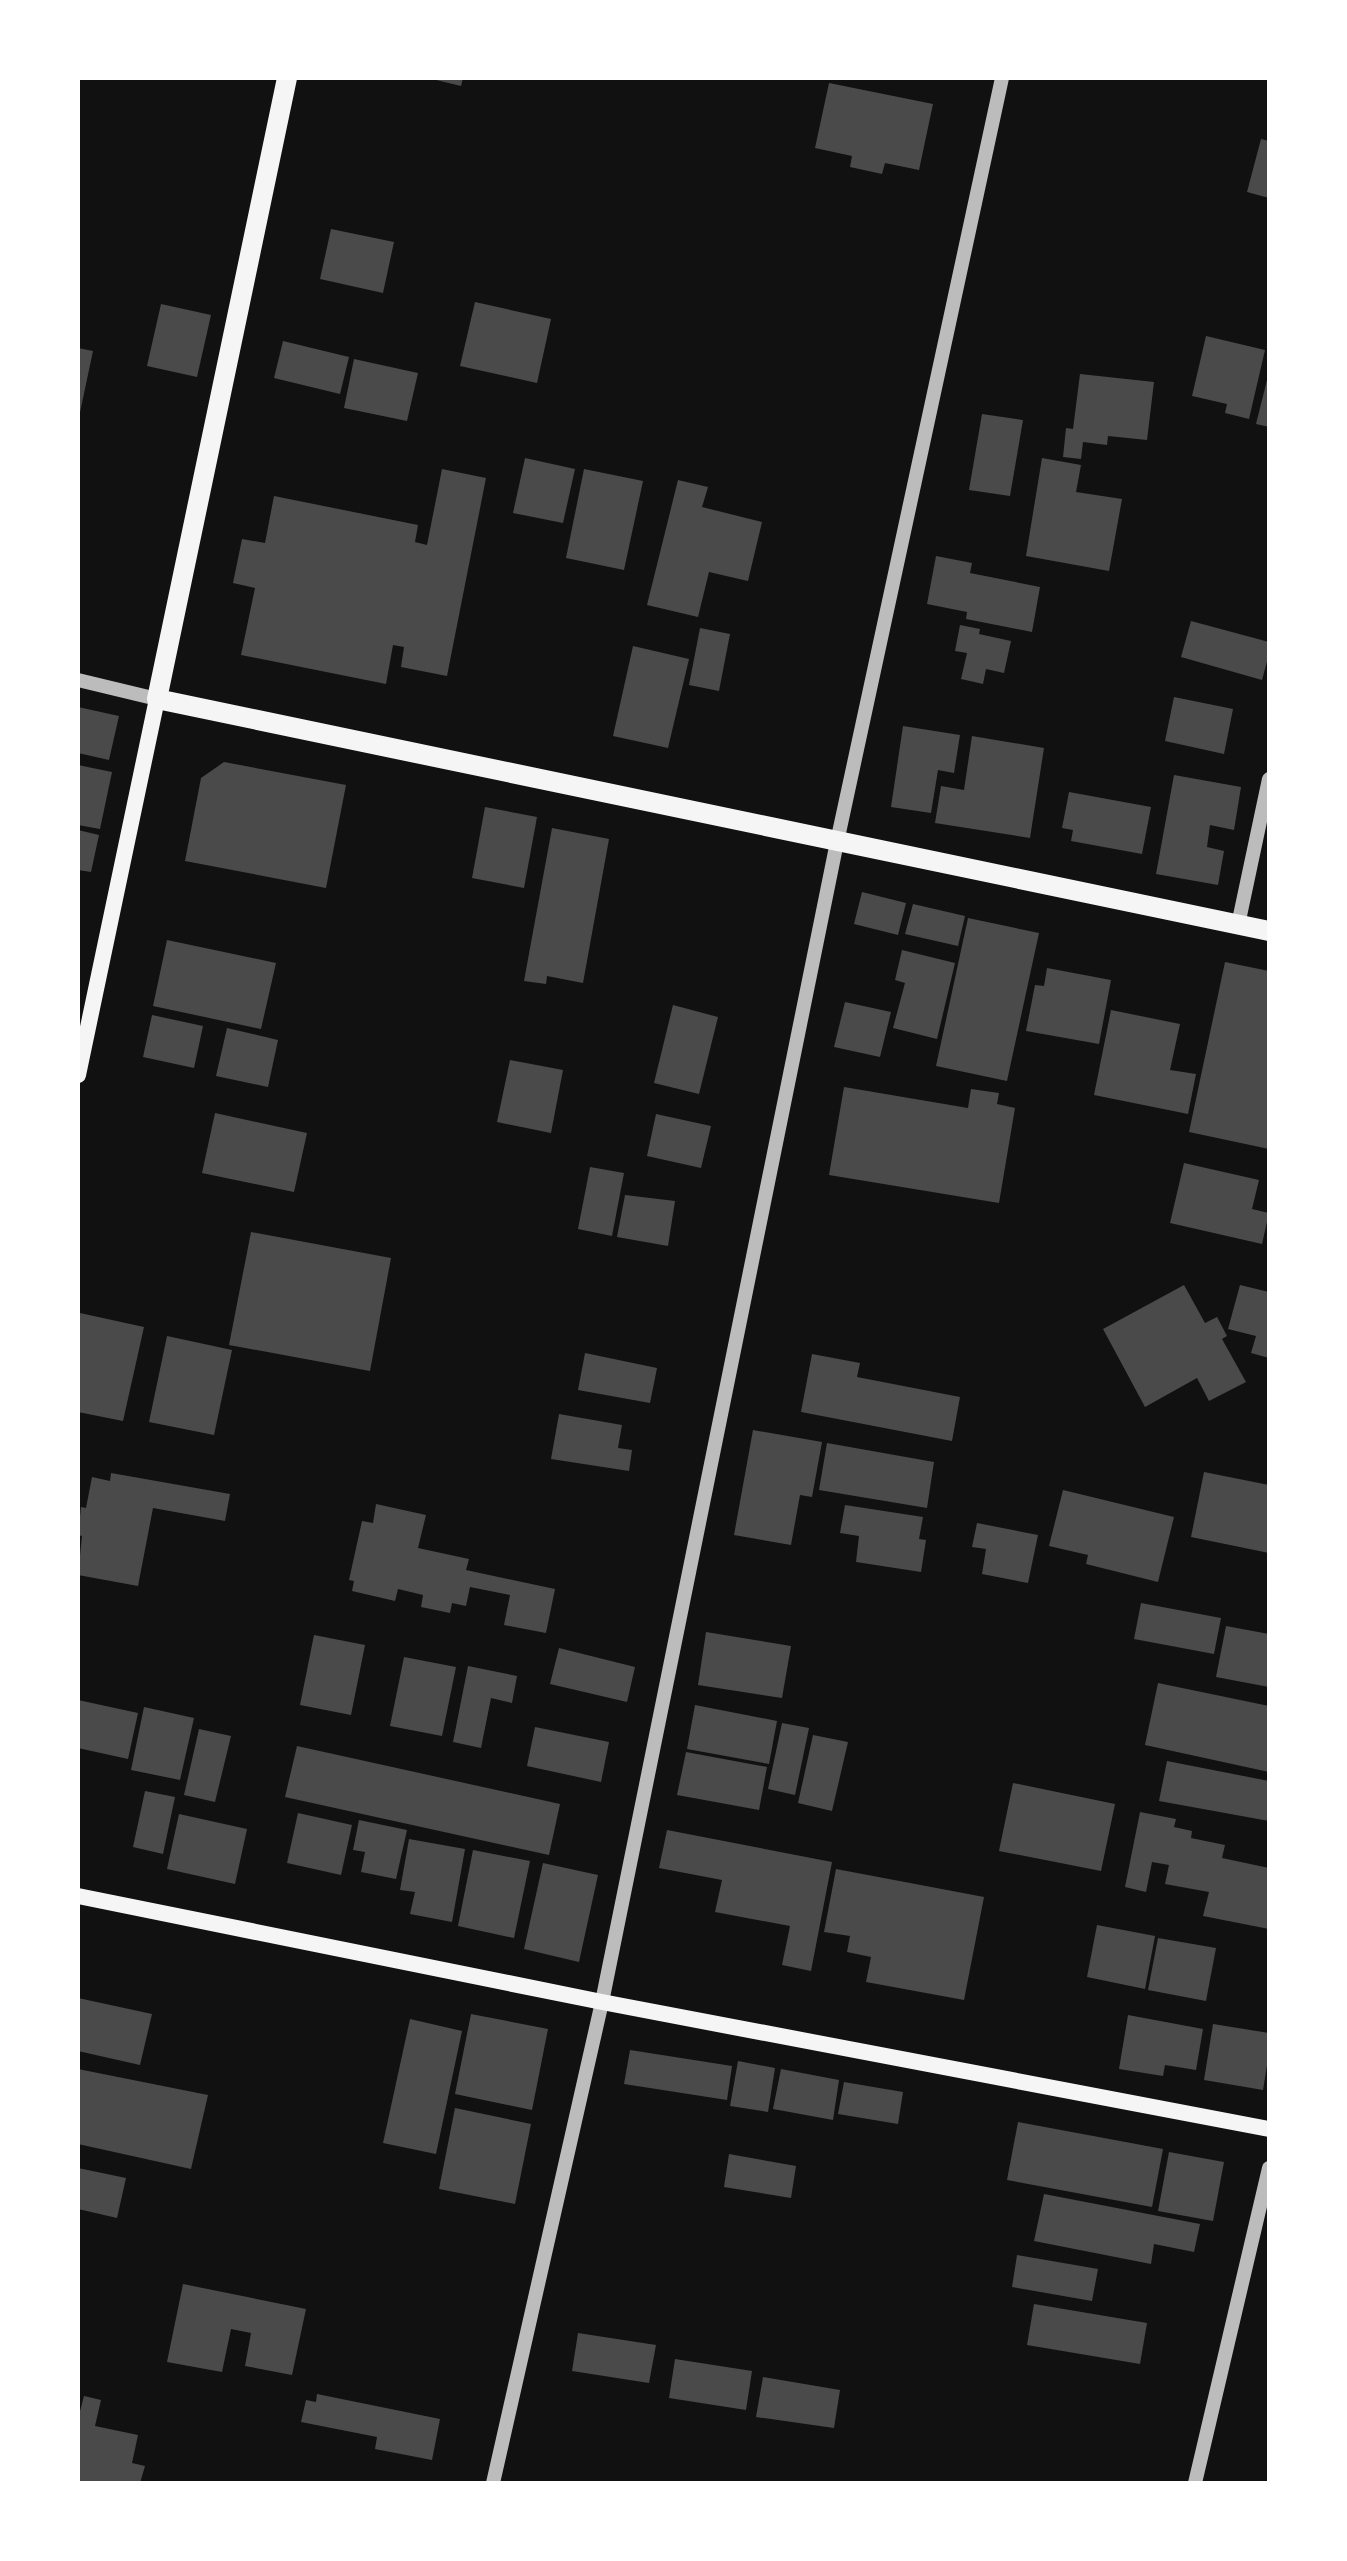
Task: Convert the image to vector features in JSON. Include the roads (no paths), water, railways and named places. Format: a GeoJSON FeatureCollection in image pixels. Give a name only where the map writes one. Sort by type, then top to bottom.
{"type":"FeatureCollection","features":[{"type":"Feature","properties":{"kind":"main road"},"geometry":{"type":"LineString","coordinates":[[78,1075],[287,78]]}},
{"type":"Feature","properties":{"kind":"main road"},"geometry":{"type":"LineString","coordinates":[[157,699],[1269,931]]}},
{"type":"Feature","properties":{"kind":"main road"},"geometry":{"type":"LineString","coordinates":[[78,1896],[602,2002],[1269,2129]]}},
{"type":"Feature","properties":{"kind":"street"},"geometry":{"type":"LineString","coordinates":[[493,2483],[602,2002],[837,842],[1002,78]]}},
{"type":"Feature","properties":{"kind":"street"},"geometry":{"type":"LineString","coordinates":[[78,680],[157,699]]}},
{"type":"Feature","properties":{"kind":"street"},"geometry":{"type":"LineString","coordinates":[[1238,925],[1269,779]]}},
{"type":"Feature","properties":{"kind":"street"},"geometry":{"type":"LineString","coordinates":[[1195,2483],[1269,2168]]}}]}
